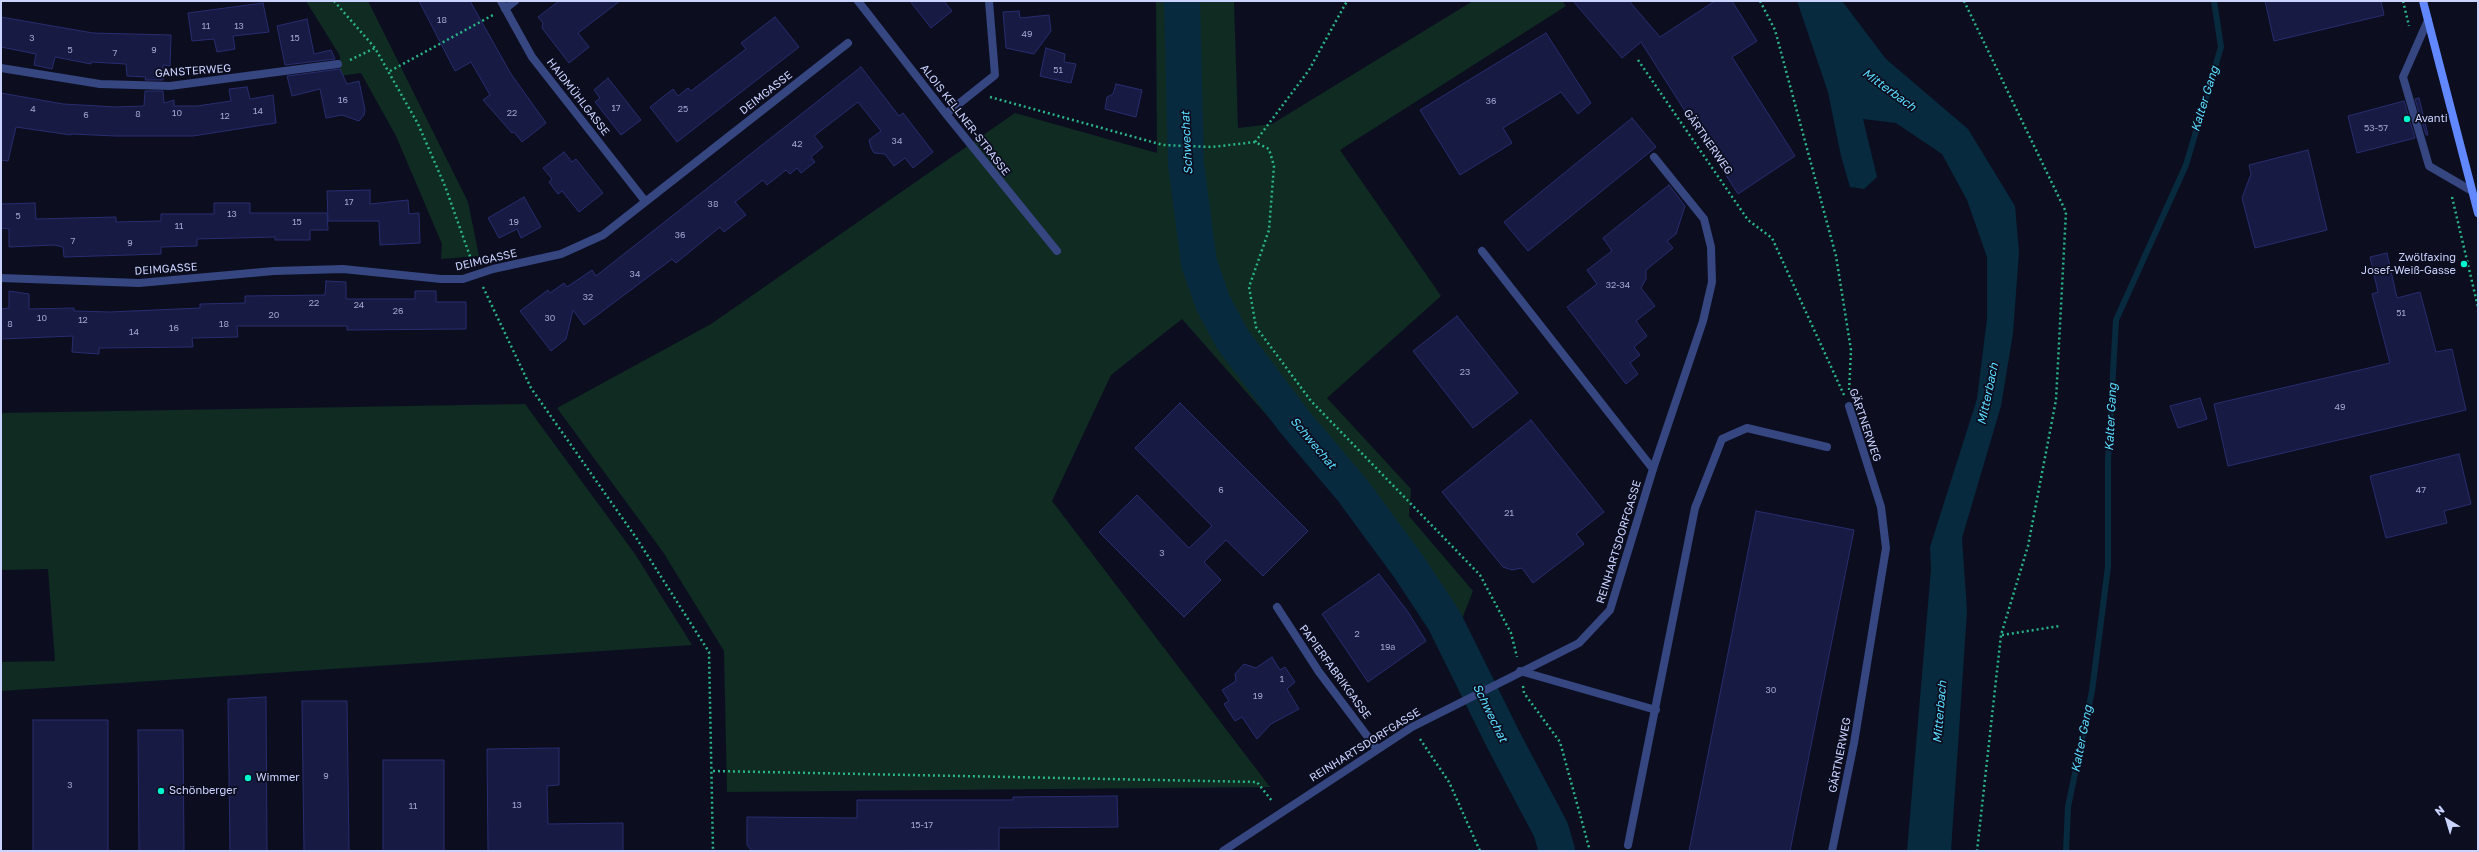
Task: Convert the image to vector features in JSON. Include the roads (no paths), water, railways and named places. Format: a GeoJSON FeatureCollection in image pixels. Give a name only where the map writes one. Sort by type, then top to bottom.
{"type":"FeatureCollection","features":[{"type":"Feature","properties":{"kind":"main road"},"geometry":{"type":"LineString","coordinates":[[2423,1],[2478,213]]}},
{"type":"Feature","properties":{"kind":"street","name":"HAIDMÜHLGASSE"},"geometry":{"type":"LineString","coordinates":[[501,1],[532,57],[645,201]]}},
{"type":"Feature","properties":{"kind":"street"},"geometry":{"type":"LineString","coordinates":[[505,9],[515,1]]}},
{"type":"Feature","properties":{"kind":"street","name":"ALOIS KELLNER-STRASSE"},"geometry":{"type":"LineString","coordinates":[[858,1],[946,114],[1057,251]]}},
{"type":"Feature","properties":{"kind":"street"},"geometry":{"type":"LineString","coordinates":[[946,114],[975,92],[995,74],[989,1]]}},
{"type":"Feature","properties":{"kind":"street"},"geometry":{"type":"LineString","coordinates":[[2428,20],[2403,77],[2429,166],[2472,191]]}},
{"type":"Feature","properties":{"kind":"street","name":"DEIMGASSE"},"geometry":{"type":"LineString","coordinates":[[1,278],[139,282],[274,271],[343,269],[441,279],[463,279],[477,274],[561,254],[603,235],[848,42]]}},
{"type":"Feature","properties":{"kind":"street","name":"GANSTERWEG"},"geometry":{"type":"LineString","coordinates":[[1,68],[100,84],[170,86],[338,64]]}},
{"type":"Feature","properties":{"kind":"street","name":"REINHARTSDORFGASSE"},"geometry":{"type":"LineString","coordinates":[[1223,851],[1280,812],[1412,727],[1520,671],[1579,643],[1610,610],[1653,469],[1703,320],[1712,282],[1711,247],[1704,219],[1654,157]]}},
{"type":"Feature","properties":{"kind":"street"},"geometry":{"type":"LineString","coordinates":[[1482,251],[1653,469]]}},
{"type":"Feature","properties":{"kind":"street","name":"GÄRTNERWEG"},"geometry":{"type":"LineString","coordinates":[[1832,851],[1854,743],[1886,548],[1881,507],[1849,406]]}},
{"type":"Feature","properties":{"kind":"street"},"geometry":{"type":"LineString","coordinates":[[1628,845],[1695,508],[1722,439],[1747,428],[1827,447]]}},
{"type":"Feature","properties":{"kind":"street","name":"PAPIERFABRIKGASSE"},"geometry":{"type":"LineString","coordinates":[[1277,607],[1319,672],[1377,749]]}},
{"type":"Feature","properties":{"kind":"street"},"geometry":{"type":"LineString","coordinates":[[1520,671],[1656,710]]}},
{"type":"Feature","properties":{"kind":"water","name":"Mitterbach"},"geometry":{"type":"Polygon","coordinates":[[[1797,1],[1842,1],[1886,59],[1968,129],[2015,206],[2019,252],[2013,333],[2001,406],[1962,538],[1967,611],[1951,851],[1907,851],[1931,569],[1930,547],[1977,399],[1987,319],[1987,257],[1967,200],[1942,154],[1896,123],[1863,119],[1877,177],[1864,189],[1850,187],[1841,156],[1828,92],[1797,1]]]}},
{"type":"Feature","properties":{"kind":"waterway","name":"Schwechat"},"geometry":{"type":"LineString","coordinates":[[1182,1],[1186,164],[1199,263],[1213,303],[1233,340],[1294,421],[1353,491],[1409,567],[1444,620],[1504,741],[1551,830],[1557,851]]}},
{"type":"Feature","properties":{"kind":"waterway","name":"Kalter Gang"},"geometry":{"type":"LineString","coordinates":[[2066,851],[2068,807],[2092,691],[2108,567],[2108,461],[2116,320],[2186,165],[2221,47],[2214,1]]}},
{"type":"Feature","properties":{"kind":"place","name":"Avanti"},"geometry":{"type":"Point","coordinates":[2407,119]}},
{"type":"Feature","properties":{"kind":"place","name":"Zwölfaxing Josef-Weiß-Gasse"},"geometry":{"type":"Point","coordinates":[2464,264]}},
{"type":"Feature","properties":{"kind":"place","name":"Wimmer"},"geometry":{"type":"Point","coordinates":[248,778]}},
{"type":"Feature","properties":{"kind":"place","name":"Schönberger"},"geometry":{"type":"Point","coordinates":[161,791]}}]}
